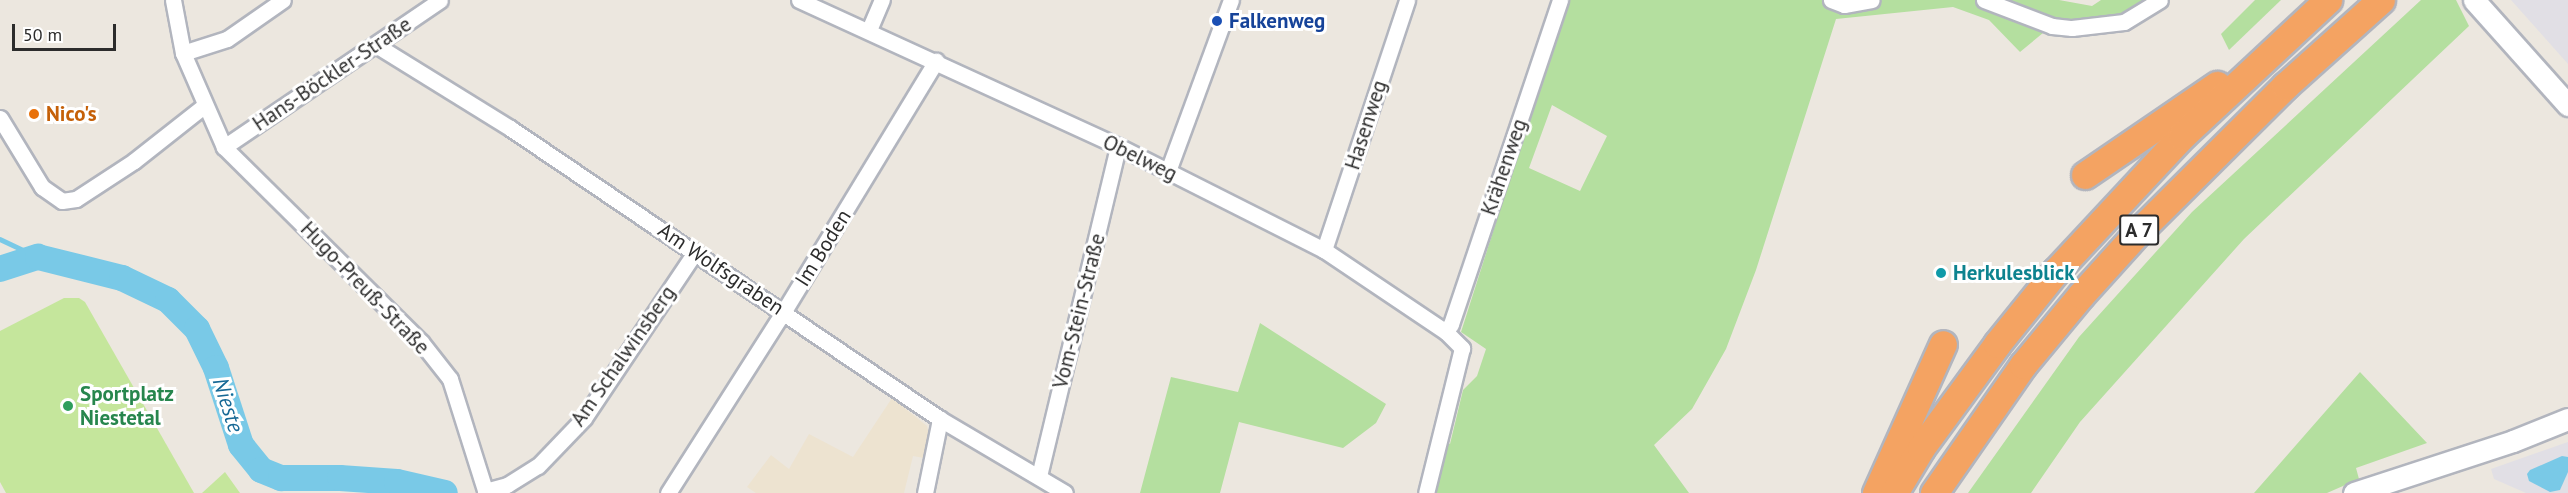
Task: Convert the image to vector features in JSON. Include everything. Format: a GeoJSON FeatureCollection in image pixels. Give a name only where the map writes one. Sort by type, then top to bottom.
{"type":"FeatureCollection","features":[{"type":"Feature","properties":{"kind":"highway","name":"A 7"},"geometry":{"type":"LineString","coordinates":[[1894,493],[1921,448],[1997,344],[2056,271],[2182,136],[2328,0]]}},
{"type":"Feature","properties":{"kind":"highway","name":"A 7"},"geometry":{"type":"LineString","coordinates":[[1934,493],[2023,365],[2131,239],[2285,86],[2381,0]]}},
{"type":"Feature","properties":{"kind":"highway"},"geometry":{"type":"LineString","coordinates":[[2085,175],[2204,93],[2260,61]]}},
{"type":"Feature","properties":{"kind":"highway"},"geometry":{"type":"LineString","coordinates":[[1876,493],[1943,344]]}},
{"type":"Feature","properties":{"kind":"main road"},"geometry":{"type":"LineString","coordinates":[[2474,0],[2568,105]]}},
{"type":"Feature","properties":{"kind":"main road"},"geometry":{"type":"LineString","coordinates":[[2354,493],[2513,441],[2568,419]]}},
{"type":"Feature","properties":{"kind":"street","name":"Hugo-Preuß-Straße"},"geometry":{"type":"LineString","coordinates":[[173,0],[183,53],[204,106],[224,147],[421,342],[450,379],[486,492]]}},
{"type":"Feature","properties":{"kind":"street"},"geometry":{"type":"LineString","coordinates":[[183,53],[227,39],[284,0]]}},
{"type":"Feature","properties":{"kind":"street","name":"Hans-Böckler-Straße"},"geometry":{"type":"LineString","coordinates":[[224,147],[440,0]]}},
{"type":"Feature","properties":{"kind":"street","name":"Obelweg"},"geometry":{"type":"LineString","coordinates":[[799,0],[869,30],[1118,146],[1324,250],[1446,332],[1462,348],[1426,493]]}},
{"type":"Feature","properties":{"kind":"street"},"geometry":{"type":"LineString","coordinates":[[869,30],[882,0]]}},
{"type":"Feature","properties":{"kind":"street"},"geometry":{"type":"LineString","coordinates":[[1168,171],[1231,0]]}},
{"type":"Feature","properties":{"kind":"street","name":"Hasenweg"},"geometry":{"type":"LineString","coordinates":[[1324,250],[1407,0]]}},
{"type":"Feature","properties":{"kind":"street","name":"Krähenweg"},"geometry":{"type":"LineString","coordinates":[[1446,332],[1451,324],[1560,0]]}},
{"type":"Feature","properties":{"kind":"street"},"geometry":{"type":"LineString","coordinates":[[1831,0],[1844,4],[1872,0]]}},
{"type":"Feature","properties":{"kind":"street"},"geometry":{"type":"LineString","coordinates":[[1984,0],[2052,26],[2072,28],[2124,22],[2160,0]]}},
{"type":"Feature","properties":{"kind":"street","name":"Am Wolfsgraben"},"geometry":{"type":"LineString","coordinates":[[376,45],[510,128],[784,311],[940,419],[1065,493]]}},
{"type":"Feature","properties":{"kind":"street","name":"Im Boden"},"geometry":{"type":"LineString","coordinates":[[668,493],[784,311],[936,61]]}},
{"type":"Feature","properties":{"kind":"street"},"geometry":{"type":"LineString","coordinates":[[0,118],[42,187],[62,201],[76,199],[134,161],[204,106]]}},
{"type":"Feature","properties":{"kind":"street","name":"Vom-Stein-Straße"},"geometry":{"type":"LineString","coordinates":[[1039,476],[1118,146]]}},
{"type":"Feature","properties":{"kind":"street","name":"Am Schalwinsberg"},"geometry":{"type":"LineString","coordinates":[[486,492],[507,484],[538,466],[584,418],[695,252]]}},
{"type":"Feature","properties":{"kind":"street"},"geometry":{"type":"LineString","coordinates":[[925,493],[940,419]]}},
{"type":"Feature","properties":{"kind":"shaded area"},"geometry":{"type":"Polygon","coordinates":[[[2511,0],[2568,0],[2568,64],[2511,0]]]}},
{"type":"Feature","properties":{"kind":"shaded area"},"geometry":{"type":"Polygon","coordinates":[[[892,398],[927,426],[929,436],[924,458],[913,456],[904,493],[756,493],[747,487],[771,455],[789,469],[809,434],[853,457],[892,398]]]}},
{"type":"Feature","properties":{"kind":"shaded area"},"geometry":{"type":"Polygon","coordinates":[[[2568,442],[2568,493],[2526,493],[2494,479],[2491,469],[2568,442]]]}},
{"type":"Feature","properties":{"kind":"green space"},"geometry":{"type":"Polygon","coordinates":[[[1567,0],[2059,0],[2092,6],[2101,0],[2151,0],[2124,13],[2094,20],[2060,19],[2020,52],[1989,20],[1953,7],[1836,19],[1756,270],[1726,349],[1692,409],[1654,445],[1689,493],[1419,493],[1433,436],[1450,444],[1463,390],[1477,376],[1486,349],[1461,332],[1567,0]],[[1552,105],[1529,168],[1580,191],[1607,136],[1552,105]]]}},
{"type":"Feature","properties":{"kind":"green space"},"geometry":{"type":"Polygon","coordinates":[[[2255,0],[2281,0],[2229,50],[2221,34],[2255,0]]]}},
{"type":"Feature","properties":{"kind":"green space"},"geometry":{"type":"Polygon","coordinates":[[[2421,0],[2456,0],[2469,26],[2244,239],[2080,422],[2031,493],[1968,493],[2079,337],[2192,212],[2421,0]]]}},
{"type":"Feature","properties":{"kind":"green space","name":"Sportplatz Niestetal"},"geometry":{"type":"Polygon","coordinates":[[[64,298],[79,298],[85,302],[194,493],[6,493],[0,482],[0,331],[64,298]]]}},
{"type":"Feature","properties":{"kind":"green space"},"geometry":{"type":"Polygon","coordinates":[[[1260,323],[1386,404],[1376,423],[1343,448],[1239,422],[1220,493],[1140,493],[1171,377],[1238,392],[1260,323]]]}},
{"type":"Feature","properties":{"kind":"green space"},"geometry":{"type":"Polygon","coordinates":[[[2360,372],[2427,443],[2356,468],[2359,479],[2327,493],[2254,493],[2360,372]]]}},
{"type":"Feature","properties":{"kind":"green space"},"geometry":{"type":"Polygon","coordinates":[[[225,472],[240,493],[202,493],[225,472]]]}},
{"type":"Feature","properties":{"kind":"water"},"geometry":{"type":"Polygon","coordinates":[[[2562,456],[2568,457],[2568,472],[2560,490],[2550,492],[2529,481],[2527,474],[2530,470],[2562,456]]]}},
{"type":"Feature","properties":{"kind":"waterway","name":"Nieste"},"geometry":{"type":"LineString","coordinates":[[0,239],[38,257]]}},
{"type":"Feature","properties":{"kind":"waterway","name":"Nieste"},"geometry":{"type":"LineString","coordinates":[[0,269],[38,257],[122,278],[168,300],[197,329],[216,368],[241,445],[261,470],[281,478],[340,478],[397,482],[445,493]]}},
{"type":"Feature","properties":{"kind":"place","name":"Falkenweg"},"geometry":{"type":"Point","coordinates":[1217,21]}},
{"type":"Feature","properties":{"kind":"place","name":"Nico's"},"geometry":{"type":"Point","coordinates":[34,114]}},
{"type":"Feature","properties":{"kind":"place","name":"Herkulesblick"},"geometry":{"type":"Point","coordinates":[1941,273]}},
{"type":"Feature","properties":{"kind":"place","name":"Sportplatz Niestetal"},"geometry":{"type":"Point","coordinates":[68,406]}}]}
